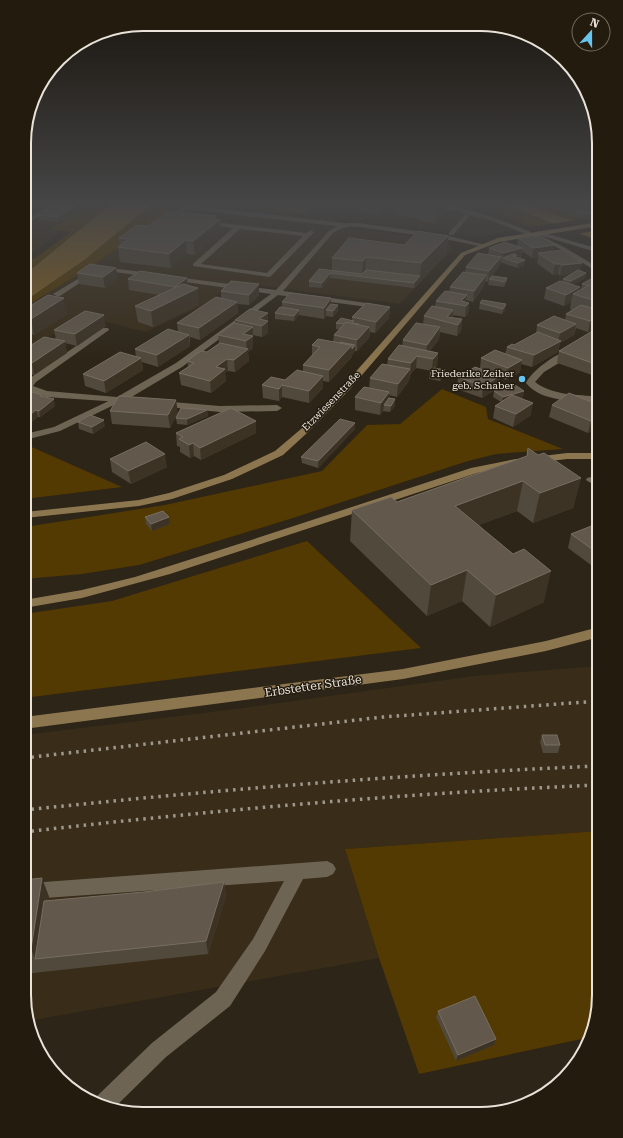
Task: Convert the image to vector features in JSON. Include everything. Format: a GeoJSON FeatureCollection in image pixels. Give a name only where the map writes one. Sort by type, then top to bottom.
{"type":"FeatureCollection","features":[{"type":"Feature","properties":{"kind":"street"},"geometry":{"type":"LineString","coordinates":[[204,257],[195,265],[269,275],[286,257]]}},
{"type":"Feature","properties":{"kind":"street"},"geometry":{"type":"LineString","coordinates":[[31,436],[57,429],[118,400],[179,365],[278,292],[311,257]]}},
{"type":"Feature","properties":{"kind":"street","name":"Etzwiesenstraße"},"geometry":{"type":"LineString","coordinates":[[31,514],[139,503],[172,496],[228,477],[279,453],[304,431],[347,386],[460,257]]}},
{"type":"Feature","properties":{"kind":"street"},"geometry":{"type":"LineString","coordinates":[[577,257],[592,267]]}},
{"type":"Feature","properties":{"kind":"street"},"geometry":{"type":"LineString","coordinates":[[57,294],[98,268],[341,300],[386,308]]}},
{"type":"Feature","properties":{"kind":"street"},"geometry":{"type":"LineString","coordinates":[[31,382],[105,330]]}},
{"type":"Feature","properties":{"kind":"street"},"geometry":{"type":"LineString","coordinates":[[580,346],[536,374],[530,380],[530,383],[544,391],[561,397],[592,400]]}},
{"type":"Feature","properties":{"kind":"street"},"geometry":{"type":"LineString","coordinates":[[31,388],[46,394],[135,401]]}},
{"type":"Feature","properties":{"kind":"street"},"geometry":{"type":"LineString","coordinates":[[150,403],[220,409],[277,408]]}},
{"type":"Feature","properties":{"kind":"street"},"geometry":{"type":"LineString","coordinates":[[31,603],[63,599],[106,589],[199,561],[475,470],[518,462],[567,456],[592,456]]}},
{"type":"Feature","properties":{"kind":"street","name":"Erbstetter Straße"},"geometry":{"type":"LineString","coordinates":[[31,722],[403,674],[546,646],[592,634]]}},
{"type":"Feature","properties":{"kind":"street"},"geometry":{"type":"LineString","coordinates":[[31,891],[327,869]]}},
{"type":"Feature","properties":{"kind":"street"},"geometry":{"type":"LineString","coordinates":[[107,1100],[159,1050],[223,999],[259,945],[298,872]]}},
{"type":"Feature","properties":{"kind":"shaded area"},"geometry":{"type":"Polygon","coordinates":[[[36,257],[46,257],[31,269],[31,260],[36,257]]]}},
{"type":"Feature","properties":{"kind":"shaded area"},"geometry":{"type":"Polygon","coordinates":[[[46,257],[88,257],[31,297],[31,269],[46,257]]]}},
{"type":"Feature","properties":{"kind":"shaded area"},"geometry":{"type":"Polygon","coordinates":[[[88,257],[105,257],[31,303],[31,297],[88,257]]]}},
{"type":"Feature","properties":{"kind":"shaded area"},"geometry":{"type":"Polygon","coordinates":[[[103,257],[444,257],[400,304],[233,282],[206,304],[145,332],[84,316],[31,348],[31,304],[103,257]]]}},
{"type":"Feature","properties":{"kind":"shaded area"},"geometry":{"type":"Polygon","coordinates":[[[442,389],[486,407],[488,419],[563,449],[496,454],[468,461],[293,518],[139,565],[82,574],[31,578],[31,526],[165,505],[322,471],[367,425],[400,424],[442,389]]]}},
{"type":"Feature","properties":{"kind":"shaded area"},"geometry":{"type":"Polygon","coordinates":[[[31,447],[122,487],[31,498],[31,447]]]}},
{"type":"Feature","properties":{"kind":"shaded area"},"geometry":{"type":"Polygon","coordinates":[[[307,541],[421,648],[31,697],[31,613],[112,601],[307,541]]]}},
{"type":"Feature","properties":{"kind":"shaded area"},"geometry":{"type":"Polygon","coordinates":[[[592,667],[592,831],[345,849],[379,958],[34,1020],[31,1002],[31,734],[236,709],[474,676],[592,667]]]}},
{"type":"Feature","properties":{"kind":"shaded area"},"geometry":{"type":"Polygon","coordinates":[[[592,831],[592,1002],[590,1017],[583,1039],[419,1074],[379,958],[345,849],[592,831]]]}},
{"type":"Feature","properties":{"kind":"building"},"geometry":{"type":"Polygon","coordinates":[[[333,257],[366,257],[363,261],[333,257]]]}},
{"type":"Feature","properties":{"kind":"building"},"geometry":{"type":"Polygon","coordinates":[[[367,257],[427,257],[421,263],[367,257]]]}},
{"type":"Feature","properties":{"kind":"building"},"geometry":{"type":"Polygon","coordinates":[[[474,257],[501,257],[489,271],[466,267],[474,257]]]}},
{"type":"Feature","properties":{"kind":"building"},"geometry":{"type":"Polygon","coordinates":[[[516,257],[525,260],[518,263],[503,258],[516,257]]]}},
{"type":"Feature","properties":{"kind":"building"},"geometry":{"type":"Polygon","coordinates":[[[544,257],[573,257],[582,263],[562,265],[555,264],[544,257]]]}},
{"type":"Feature","properties":{"kind":"building"},"geometry":{"type":"Polygon","coordinates":[[[90,264],[116,268],[103,277],[77,273],[90,264]]]}},
{"type":"Feature","properties":{"kind":"building"},"geometry":{"type":"Polygon","coordinates":[[[319,269],[362,274],[366,270],[420,276],[414,283],[330,273],[322,283],[309,281],[319,269]]]}},
{"type":"Feature","properties":{"kind":"building"},"geometry":{"type":"Polygon","coordinates":[[[578,270],[586,273],[571,281],[563,279],[578,270]]]}},
{"type":"Feature","properties":{"kind":"building"},"geometry":{"type":"Polygon","coordinates":[[[140,271],[187,278],[175,287],[128,279],[140,271]]]}},
{"type":"Feature","properties":{"kind":"building"},"geometry":{"type":"Polygon","coordinates":[[[463,272],[486,275],[474,291],[450,287],[463,272]]]}},
{"type":"Feature","properties":{"kind":"building"},"geometry":{"type":"Polygon","coordinates":[[[492,276],[507,278],[505,282],[489,279],[492,276]]]}},
{"type":"Feature","properties":{"kind":"building"},"geometry":{"type":"Polygon","coordinates":[[[592,278],[592,286],[582,284],[592,278]]]}},
{"type":"Feature","properties":{"kind":"building"},"geometry":{"type":"Polygon","coordinates":[[[231,281],[259,284],[249,295],[221,291],[231,281]]]}},
{"type":"Feature","properties":{"kind":"building"},"geometry":{"type":"Polygon","coordinates":[[[560,281],[580,287],[566,295],[546,288],[560,281]]]}},
{"type":"Feature","properties":{"kind":"building"},"geometry":{"type":"Polygon","coordinates":[[[183,284],[198,288],[151,311],[135,306],[183,284]]]}},
{"type":"Feature","properties":{"kind":"building"},"geometry":{"type":"Polygon","coordinates":[[[589,285],[592,286],[592,300],[573,294],[589,285]]]}},
{"type":"Feature","properties":{"kind":"building"},"geometry":{"type":"Polygon","coordinates":[[[445,291],[467,295],[461,301],[469,303],[466,306],[436,301],[445,291]]]}},
{"type":"Feature","properties":{"kind":"building"},"geometry":{"type":"Polygon","coordinates":[[[290,293],[331,298],[324,308],[282,302],[290,293]]]}},
{"type":"Feature","properties":{"kind":"building"},"geometry":{"type":"Polygon","coordinates":[[[48,295],[64,298],[31,319],[31,305],[48,295]]]}},
{"type":"Feature","properties":{"kind":"building"},"geometry":{"type":"Polygon","coordinates":[[[216,297],[237,302],[199,328],[177,323],[216,297]]]}},
{"type":"Feature","properties":{"kind":"building"},"geometry":{"type":"Polygon","coordinates":[[[482,300],[506,304],[503,309],[480,303],[482,300]]]}},
{"type":"Feature","properties":{"kind":"building"},"geometry":{"type":"Polygon","coordinates":[[[366,303],[390,307],[376,322],[352,317],[366,303]]]}},
{"type":"Feature","properties":{"kind":"building"},"geometry":{"type":"Polygon","coordinates":[[[331,304],[338,305],[333,311],[326,310],[331,304]]]}},
{"type":"Feature","properties":{"kind":"building"},"geometry":{"type":"Polygon","coordinates":[[[581,305],[592,308],[592,320],[590,321],[566,314],[581,305]]]}},
{"type":"Feature","properties":{"kind":"building"},"geometry":{"type":"Polygon","coordinates":[[[432,306],[453,310],[447,317],[462,319],[458,325],[424,316],[432,306]]]}},
{"type":"Feature","properties":{"kind":"building"},"geometry":{"type":"Polygon","coordinates":[[[280,307],[299,310],[294,316],[275,313],[280,307]]]}},
{"type":"Feature","properties":{"kind":"building"},"geometry":{"type":"Polygon","coordinates":[[[250,309],[268,313],[259,319],[268,321],[262,326],[235,320],[250,309]]]}},
{"type":"Feature","properties":{"kind":"building"},"geometry":{"type":"Polygon","coordinates":[[[85,311],[104,315],[75,334],[54,330],[85,311]]]}},
{"type":"Feature","properties":{"kind":"building"},"geometry":{"type":"Polygon","coordinates":[[[554,316],[576,324],[560,333],[537,325],[554,316]]]}},
{"type":"Feature","properties":{"kind":"building"},"geometry":{"type":"Polygon","coordinates":[[[341,318],[354,321],[352,323],[359,324],[358,325],[346,322],[344,324],[336,323],[341,318]]]}},
{"type":"Feature","properties":{"kind":"building"},"geometry":{"type":"Polygon","coordinates":[[[346,322],[369,327],[357,340],[334,335],[346,322]]]}},
{"type":"Feature","properties":{"kind":"building"},"geometry":{"type":"Polygon","coordinates":[[[234,323],[253,327],[243,334],[253,336],[246,341],[218,335],[234,323]]]}},
{"type":"Feature","properties":{"kind":"building"},"geometry":{"type":"Polygon","coordinates":[[[416,323],[440,327],[427,345],[403,340],[416,323]]]}},
{"type":"Feature","properties":{"kind":"building"},"geometry":{"type":"Polygon","coordinates":[[[168,329],[189,335],[157,355],[135,349],[168,329]]]}},
{"type":"Feature","properties":{"kind":"building"},"geometry":{"type":"Polygon","coordinates":[[[592,331],[592,363],[559,351],[592,331]]]}},
{"type":"Feature","properties":{"kind":"building"},"geometry":{"type":"Polygon","coordinates":[[[538,332],[561,341],[534,355],[507,347],[512,344],[514,345],[538,332]]]}},
{"type":"Feature","properties":{"kind":"building"},"geometry":{"type":"Polygon","coordinates":[[[44,337],[65,341],[32,363],[31,345],[44,337]]]}},
{"type":"Feature","properties":{"kind":"building"},"geometry":{"type":"Polygon","coordinates":[[[318,339],[352,345],[329,370],[303,365],[320,347],[312,345],[318,339]]]}},
{"type":"Feature","properties":{"kind":"building"},"geometry":{"type":"Polygon","coordinates":[[[220,343],[248,349],[234,360],[227,359],[216,367],[225,369],[210,381],[179,373],[194,363],[187,361],[201,351],[207,352],[220,343]]]}},
{"type":"Feature","properties":{"kind":"building"},"geometry":{"type":"Polygon","coordinates":[[[339,343],[355,345],[352,349],[352,345],[339,343]]]}},
{"type":"Feature","properties":{"kind":"building"},"geometry":{"type":"Polygon","coordinates":[[[399,345],[438,353],[433,359],[417,356],[411,363],[388,359],[399,345]]]}},
{"type":"Feature","properties":{"kind":"building"},"geometry":{"type":"Polygon","coordinates":[[[495,350],[522,360],[508,368],[481,358],[495,350]]]}},
{"type":"Feature","properties":{"kind":"building"},"geometry":{"type":"Polygon","coordinates":[[[120,352],[141,358],[104,381],[83,374],[120,352]]]}},
{"type":"Feature","properties":{"kind":"building"},"geometry":{"type":"Polygon","coordinates":[[[382,364],[410,369],[398,384],[370,378],[382,364]]]}},
{"type":"Feature","properties":{"kind":"building"},"geometry":{"type":"Polygon","coordinates":[[[475,367],[500,376],[483,386],[458,377],[475,367]]]}},
{"type":"Feature","properties":{"kind":"building"},"geometry":{"type":"Polygon","coordinates":[[[434,368],[445,370],[441,375],[430,373],[434,368]]]}},
{"type":"Feature","properties":{"kind":"building"},"geometry":{"type":"Polygon","coordinates":[[[297,370],[323,376],[309,391],[282,385],[279,389],[262,385],[271,377],[285,380],[297,370]]]}},
{"type":"Feature","properties":{"kind":"building"},"geometry":{"type":"Polygon","coordinates":[[[515,385],[524,391],[503,397],[494,391],[515,385]]]}},
{"type":"Feature","properties":{"kind":"building"},"geometry":{"type":"Polygon","coordinates":[[[364,387],[389,392],[381,403],[355,397],[364,387]]]}},
{"type":"Feature","properties":{"kind":"building"},"geometry":{"type":"Polygon","coordinates":[[[31,393],[54,399],[39,411],[36,410],[31,414],[31,393]]]}},
{"type":"Feature","properties":{"kind":"building"},"geometry":{"type":"Polygon","coordinates":[[[569,393],[592,402],[592,420],[591,421],[552,405],[569,393]]]}},
{"type":"Feature","properties":{"kind":"building"},"geometry":{"type":"Polygon","coordinates":[[[512,395],[533,403],[516,414],[495,406],[512,395]]]}},
{"type":"Feature","properties":{"kind":"building"},"geometry":{"type":"Polygon","coordinates":[[[119,396],[176,400],[168,415],[110,411],[119,396]]]}},
{"type":"Feature","properties":{"kind":"building"},"geometry":{"type":"Polygon","coordinates":[[[389,398],[395,399],[391,406],[384,405],[389,398]]]}},
{"type":"Feature","properties":{"kind":"building"},"geometry":{"type":"Polygon","coordinates":[[[181,408],[207,410],[187,419],[176,418],[181,408]]]}},
{"type":"Feature","properties":{"kind":"building"},"geometry":{"type":"Polygon","coordinates":[[[231,408],[256,421],[200,448],[193,443],[189,445],[179,439],[183,437],[176,433],[231,408]]]}},
{"type":"Feature","properties":{"kind":"building"},"geometry":{"type":"Polygon","coordinates":[[[90,415],[104,420],[92,427],[78,422],[90,415]]]}},
{"type":"Feature","properties":{"kind":"building"},"geometry":{"type":"Polygon","coordinates":[[[340,419],[355,423],[318,461],[301,457],[340,419]]]}},
{"type":"Feature","properties":{"kind":"building"},"geometry":{"type":"Polygon","coordinates":[[[146,442],[165,454],[128,471],[110,459],[146,442]]]}},
{"type":"Feature","properties":{"kind":"building"},"geometry":{"type":"Polygon","coordinates":[[[528,448],[538,455],[544,453],[581,478],[540,493],[523,481],[455,506],[513,554],[524,549],[551,571],[496,595],[467,570],[431,585],[352,510],[391,497],[397,502],[527,456],[528,448]]]}},
{"type":"Feature","properties":{"kind":"building"},"geometry":{"type":"Polygon","coordinates":[[[163,511],[169,517],[151,524],[145,517],[163,511]]]}},
{"type":"Feature","properties":{"kind":"building"},"geometry":{"type":"Polygon","coordinates":[[[592,526],[592,549],[571,534],[592,526]]]}},
{"type":"Feature","properties":{"kind":"building"},"geometry":{"type":"Polygon","coordinates":[[[542,735],[557,735],[560,745],[545,745],[542,735]]]}},
{"type":"Feature","properties":{"kind":"building"},"geometry":{"type":"Polygon","coordinates":[[[42,878],[31,949],[31,879],[42,878]]]}},
{"type":"Feature","properties":{"kind":"building"},"geometry":{"type":"Polygon","coordinates":[[[224,882],[206,941],[35,959],[44,901],[144,892],[224,882]]]}},
{"type":"Feature","properties":{"kind":"building"},"geometry":{"type":"Polygon","coordinates":[[[475,996],[496,1039],[458,1055],[438,1011],[475,996]]]}},
{"type":"Feature","properties":{"kind":"railway"},"geometry":{"type":"LineString","coordinates":[[31,757],[383,717],[592,702]]}},
{"type":"Feature","properties":{"kind":"railway"},"geometry":{"type":"LineString","coordinates":[[31,809],[167,796],[383,778],[592,766]]}},
{"type":"Feature","properties":{"kind":"railway"},"geometry":{"type":"LineString","coordinates":[[31,831],[167,816],[311,803],[527,788],[592,785]]}},
{"type":"Feature","properties":{"kind":"place","name":"Friederike Zeiher geb. Schaber"},"geometry":{"type":"Point","coordinates":[522,379]}}]}
